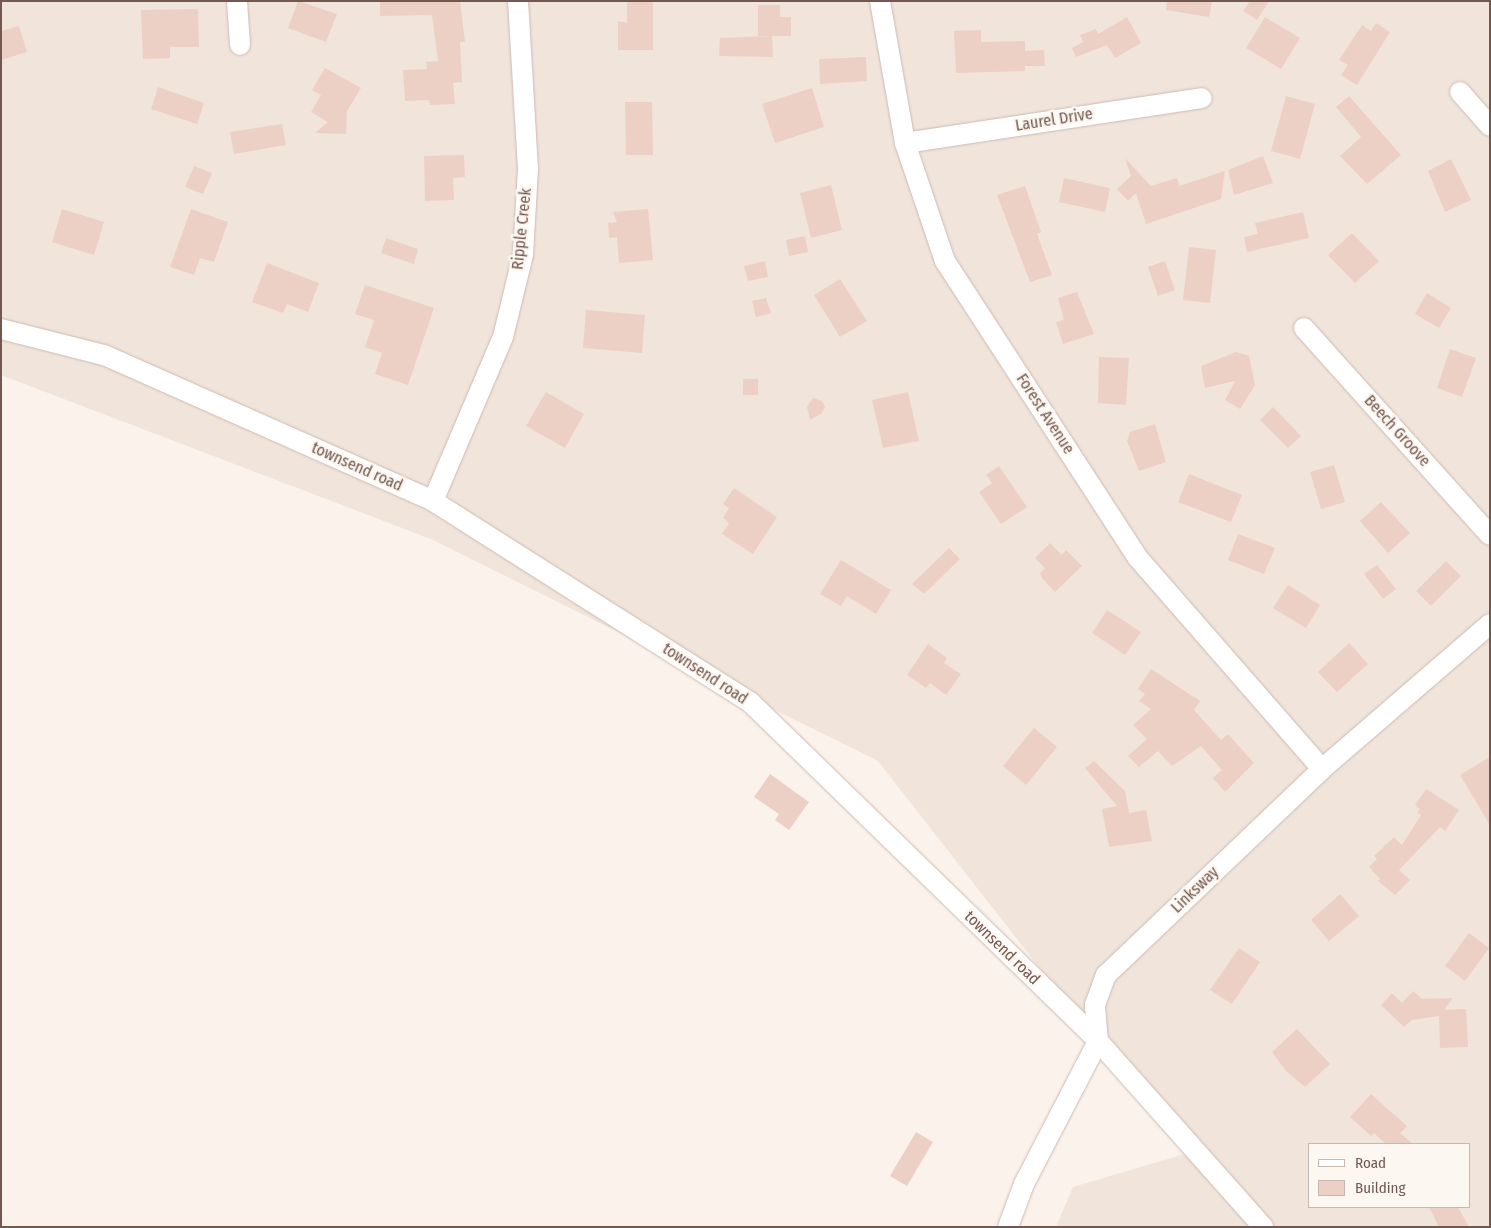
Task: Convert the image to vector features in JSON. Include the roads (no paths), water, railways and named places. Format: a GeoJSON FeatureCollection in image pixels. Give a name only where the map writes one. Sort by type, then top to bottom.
{"type":"FeatureCollection","features":[{"type":"Feature","properties":{"kind":"street"},"geometry":{"type":"LineString","coordinates":[[237,1],[240,45]]}},
{"type":"Feature","properties":{"kind":"street","name":"Ripple Creek"},"geometry":{"type":"LineString","coordinates":[[433,501],[503,337],[523,255],[528,169],[518,1]]}},
{"type":"Feature","properties":{"kind":"street","name":"Forest Avenue"},"geometry":{"type":"LineString","coordinates":[[880,1],[905,143],[945,261],[1138,558],[1322,769]]}},
{"type":"Feature","properties":{"kind":"street"},"geometry":{"type":"LineString","coordinates":[[1460,92],[1490,126]]}},
{"type":"Feature","properties":{"kind":"street","name":"Laurel Drive"},"geometry":{"type":"LineString","coordinates":[[905,143],[1202,98]]}},
{"type":"Feature","properties":{"kind":"street","name":"Beech Groove"},"geometry":{"type":"LineString","coordinates":[[1304,328],[1490,535]]}},
{"type":"Feature","properties":{"kind":"street","name":"townsend road"},"geometry":{"type":"LineString","coordinates":[[1,329],[104,355],[433,501],[750,702],[1098,1041],[1264,1227]]}},
{"type":"Feature","properties":{"kind":"street","name":"Linksway"},"geometry":{"type":"LineString","coordinates":[[1098,1041],[1095,1005],[1106,975],[1322,769],[1490,624]]}},
{"type":"Feature","properties":{"kind":"street"},"geometry":{"type":"LineString","coordinates":[[1008,1227],[1024,1184],[1098,1041]]}}]}
